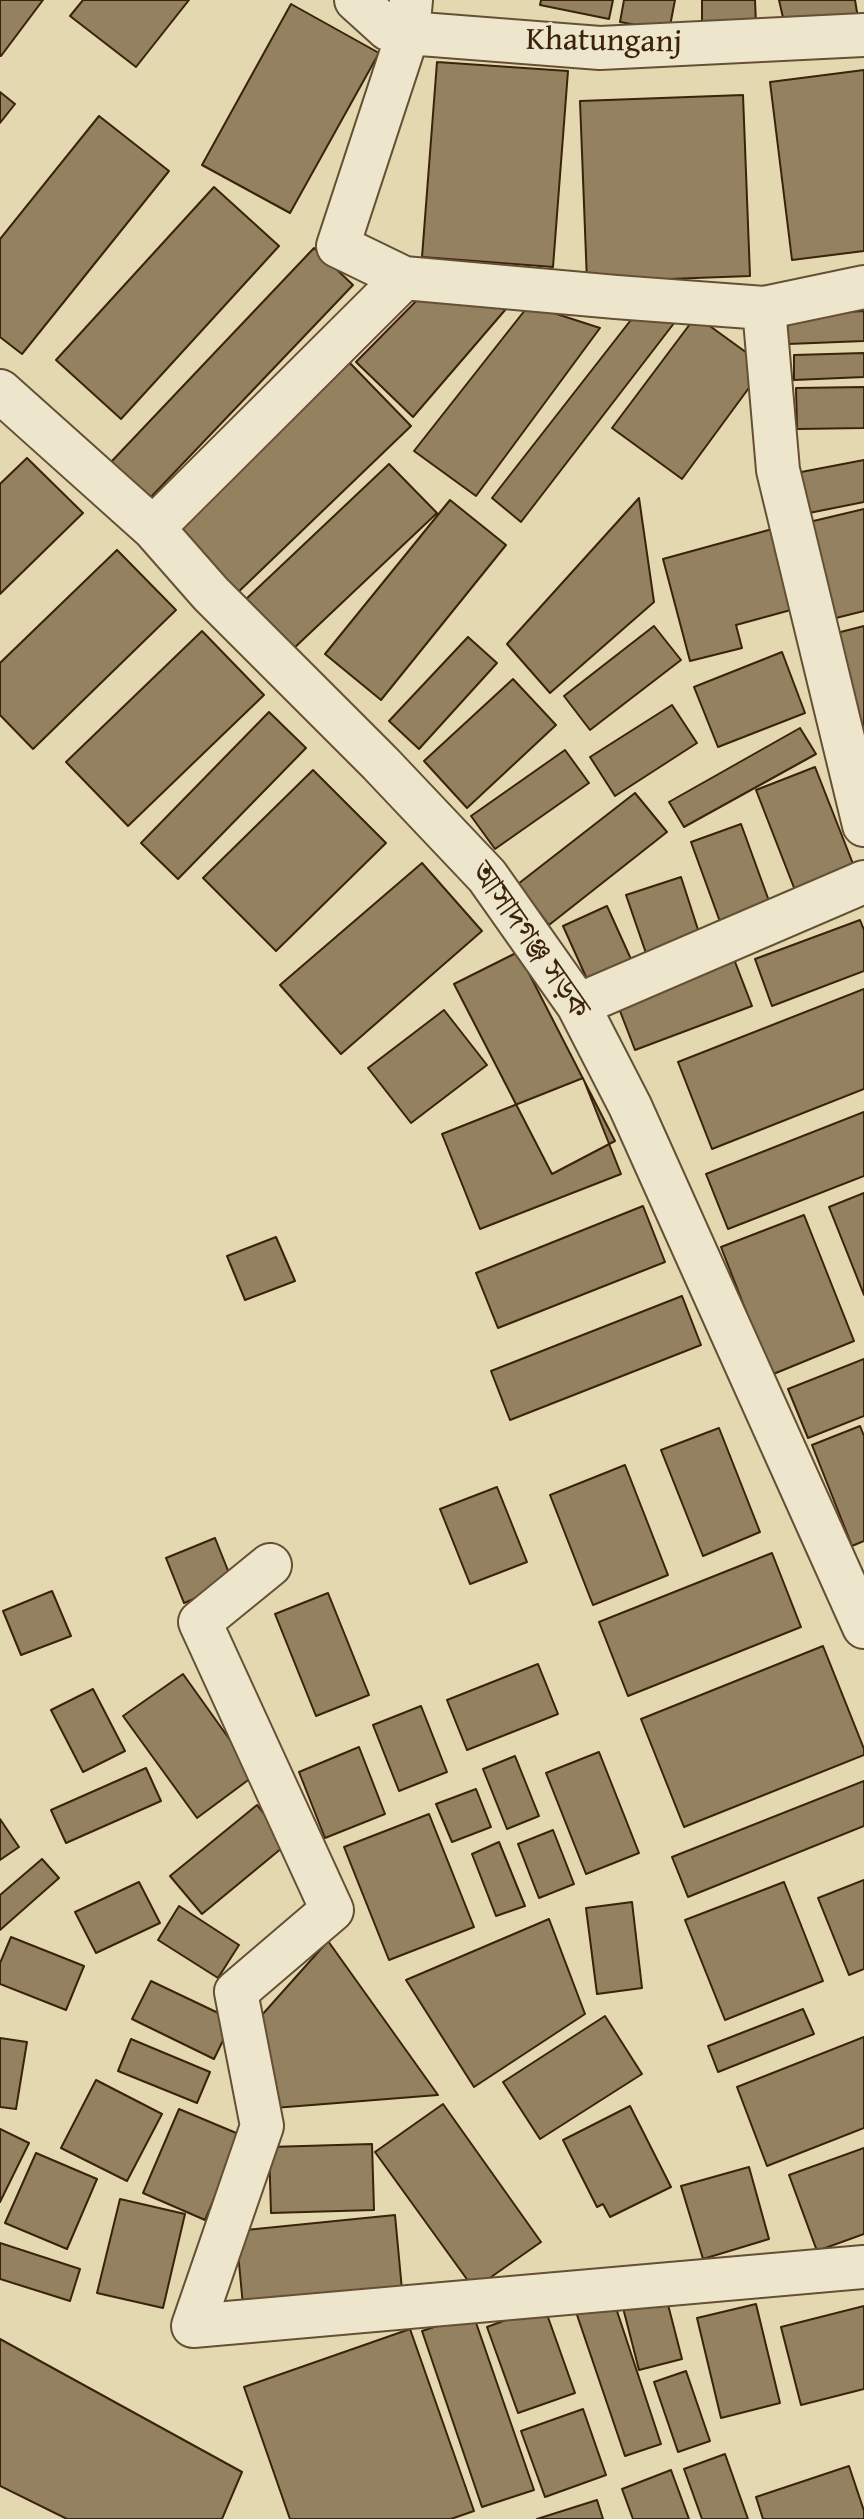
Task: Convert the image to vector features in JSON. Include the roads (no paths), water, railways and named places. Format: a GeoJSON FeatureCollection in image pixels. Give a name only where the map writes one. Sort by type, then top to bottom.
{"type":"FeatureCollection","features":[{"type":"Feature","properties":{"kind":"street","name":"Khatunganj"},"geometry":{"type":"LineString","coordinates":[[356,0],[388,29],[410,17],[600,48],[864,35]]}},
{"type":"Feature","properties":{"kind":"street"},"geometry":{"type":"LineString","coordinates":[[410,17],[338,246],[404,278],[764,308],[864,287]]}},
{"type":"Feature","properties":{"kind":"street"},"geometry":{"type":"LineString","coordinates":[[153,528],[404,278]]}},
{"type":"Feature","properties":{"kind":"street"},"geometry":{"type":"LineString","coordinates":[[764,308],[778,470],[864,825]]}},
{"type":"Feature","properties":{"kind":"street","name":"আসাদগঞ্জ সড়ক"},"geometry":{"type":"LineString","coordinates":[[0,391],[153,528],[211,594],[380,763],[487,876],[578,1005],[630,1106],[864,1627]]}},
{"type":"Feature","properties":{"kind":"street"},"geometry":{"type":"LineString","coordinates":[[578,1005],[864,882]]}},
{"type":"Feature","properties":{"kind":"street"},"geometry":{"type":"LineString","coordinates":[[270,1565],[200,1622],[332,1910],[236,1992],[262,2126],[193,2326],[864,2267]]}}]}
